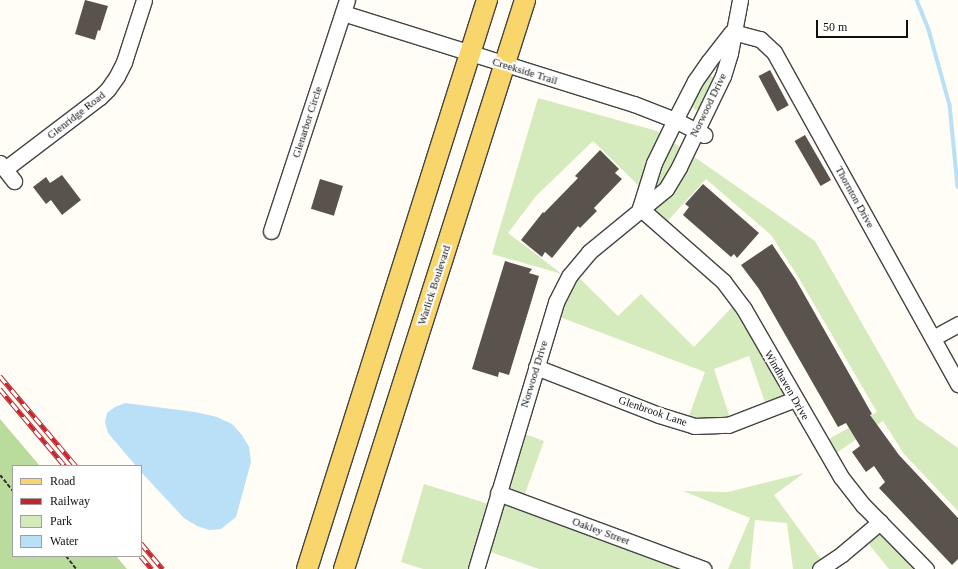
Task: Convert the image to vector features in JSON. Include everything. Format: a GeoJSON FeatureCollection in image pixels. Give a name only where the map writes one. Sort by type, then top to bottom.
{"type":"FeatureCollection","features":[{"type":"Feature","properties":{"kind":"main road"},"geometry":{"type":"LineString","coordinates":[[307,569],[487,0]]}},
{"type":"Feature","properties":{"kind":"main road","name":"Warlick Boulevard"},"geometry":{"type":"LineString","coordinates":[[344,569],[525,0]]}},
{"type":"Feature","properties":{"kind":"street","name":"Glenridge Road"},"geometry":{"type":"LineString","coordinates":[[6,171],[100,97],[108,89],[124,62],[144,0]]}},
{"type":"Feature","properties":{"kind":"street","name":"Norwood Drive"},"geometry":{"type":"LineString","coordinates":[[476,569],[556,302],[570,275],[589,252],[640,208],[654,200],[666,189],[700,133],[723,76],[730,53],[740,0]]}},
{"type":"Feature","properties":{"kind":"street","name":"Creekside Trail"},"geometry":{"type":"LineString","coordinates":[[345,7],[470,54],[634,104],[675,120],[700,133]]}},
{"type":"Feature","properties":{"kind":"street","name":"Glenarbor Circle"},"geometry":{"type":"LineString","coordinates":[[271,231],[345,7]]}},
{"type":"Feature","properties":{"kind":"street","name":"Norwood Drive"},"geometry":{"type":"LineString","coordinates":[[640,208],[654,163],[675,120],[702,71],[733,32]]}},
{"type":"Feature","properties":{"kind":"street","name":"Thornton Drive"},"geometry":{"type":"LineString","coordinates":[[733,32],[760,39],[774,52],[958,384]]}},
{"type":"Feature","properties":{"kind":"street","name":"Windhaven Drive"},"geometry":{"type":"LineString","coordinates":[[640,208],[723,281],[744,310],[841,477],[880,522],[926,569]]}},
{"type":"Feature","properties":{"kind":"street"},"geometry":{"type":"LineString","coordinates":[[933,338],[958,324]]}},
{"type":"Feature","properties":{"kind":"street","name":"Glenbrook Lane"},"geometry":{"type":"LineString","coordinates":[[536,367],[659,415],[694,426],[728,425],[795,399]]}},
{"type":"Feature","properties":{"kind":"street","name":"Oakley Street"},"geometry":{"type":"LineString","coordinates":[[498,493],[703,569]]}},
{"type":"Feature","properties":{"kind":"street"},"geometry":{"type":"LineString","coordinates":[[820,569],[842,554],[880,522]]}},
{"type":"Feature","properties":{"kind":"path"},"geometry":{"type":"LineString","coordinates":[[0,475],[12,490]]}},
{"type":"Feature","properties":{"kind":"path"},"geometry":{"type":"LineString","coordinates":[[67,557],[76,569]]}},
{"type":"Feature","properties":{"kind":"green space"},"geometry":{"type":"Polygon","coordinates":[[[706,74],[709,74],[714,79],[700,108],[695,110],[691,105],[706,74]]]}},
{"type":"Feature","properties":{"kind":"green space"},"geometry":{"type":"Polygon","coordinates":[[[538,98],[657,131],[815,241],[916,418],[958,448],[958,511],[904,454],[883,421],[829,458],[820,444],[877,412],[797,275],[771,235],[706,179],[662,227],[640,208],[644,191],[593,141],[536,196],[508,233],[562,274],[492,254],[538,98]]]}},
{"type":"Feature","properties":{"kind":"green space"},"geometry":{"type":"Polygon","coordinates":[[[573,272],[618,316],[641,294],[694,347],[738,301],[795,399],[768,411],[749,356],[714,369],[732,424],[686,424],[705,372],[552,314],[573,272]]]}},
{"type":"Feature","properties":{"kind":"green space"},"geometry":{"type":"Polygon","coordinates":[[[0,419],[39,465],[12,465],[12,557],[117,557],[127,569],[0,569],[0,419]]]}},
{"type":"Feature","properties":{"kind":"green space"},"geometry":{"type":"Polygon","coordinates":[[[517,431],[544,441],[522,502],[703,569],[539,569],[482,549],[476,569],[423,569],[401,562],[424,484],[495,506],[517,431]]]}},
{"type":"Feature","properties":{"kind":"green space"},"geometry":{"type":"Polygon","coordinates":[[[804,473],[774,495],[826,566],[820,569],[793,569],[787,523],[755,520],[750,569],[728,569],[750,518],[683,491],[728,492],[804,473]]]}},
{"type":"Feature","properties":{"kind":"green space"},"geometry":{"type":"Polygon","coordinates":[[[880,522],[918,569],[889,569],[863,537],[880,522]]]}},
{"type":"Feature","properties":{"kind":"water"},"geometry":{"type":"Polygon","coordinates":[[[125,403],[195,412],[217,417],[232,424],[242,435],[249,447],[251,462],[236,517],[221,529],[209,530],[197,526],[184,518],[142,473],[142,465],[135,465],[108,433],[105,422],[107,413],[115,407],[125,403]]]}},
{"type":"Feature","properties":{"kind":"building"},"geometry":{"type":"Polygon","coordinates":[[[85,0],[108,6],[100,31],[98,30],[95,40],[75,34],[85,0]]]}},
{"type":"Feature","properties":{"kind":"building"},"geometry":{"type":"Polygon","coordinates":[[[770,70],[789,105],[777,111],[759,76],[770,70]]]}},
{"type":"Feature","properties":{"kind":"building"},"geometry":{"type":"Polygon","coordinates":[[[805,135],[831,180],[821,186],[795,141],[805,135]]]}},
{"type":"Feature","properties":{"kind":"building"},"geometry":{"type":"Polygon","coordinates":[[[600,150],[619,169],[615,173],[622,179],[594,208],[597,211],[580,228],[578,226],[552,258],[545,252],[542,257],[521,240],[543,212],[544,213],[578,178],[575,176],[600,150]]]}},
{"type":"Feature","properties":{"kind":"building"},"geometry":{"type":"Polygon","coordinates":[[[62,175],[81,200],[62,215],[51,200],[46,204],[33,187],[46,177],[50,183],[62,175]]]}},
{"type":"Feature","properties":{"kind":"building"},"geometry":{"type":"Polygon","coordinates":[[[320,179],[343,186],[334,216],[311,209],[320,179]]]}},
{"type":"Feature","properties":{"kind":"building"},"geometry":{"type":"Polygon","coordinates":[[[703,184],[759,233],[737,258],[734,254],[731,257],[683,215],[689,207],[685,204],[703,184]]]}},
{"type":"Feature","properties":{"kind":"building"},"geometry":{"type":"Polygon","coordinates":[[[772,244],[796,280],[872,414],[870,415],[899,455],[958,518],[958,559],[952,565],[879,488],[885,482],[874,466],[866,472],[852,452],[860,446],[846,423],[838,427],[759,289],[741,265],[772,244]]]}},
{"type":"Feature","properties":{"kind":"building"},"geometry":{"type":"Polygon","coordinates":[[[505,261],[532,269],[529,273],[539,276],[509,375],[499,372],[498,377],[472,369],[505,261]]]}},
{"type":"Feature","properties":{"kind":"waterway"},"geometry":{"type":"LineString","coordinates":[[917,0],[929,30],[950,105],[958,187]]}},
{"type":"Feature","properties":{"kind":"railway"},"geometry":{"type":"LineString","coordinates":[[0,376],[75,465]]}},
{"type":"Feature","properties":{"kind":"railway"},"geometry":{"type":"LineString","coordinates":[[0,389],[64,465]]}},
{"type":"Feature","properties":{"kind":"railway"},"geometry":{"type":"LineString","coordinates":[[142,544],[163,569]]}},
{"type":"Feature","properties":{"kind":"railway"},"geometry":{"type":"LineString","coordinates":[[142,557],[152,569]]}}]}
